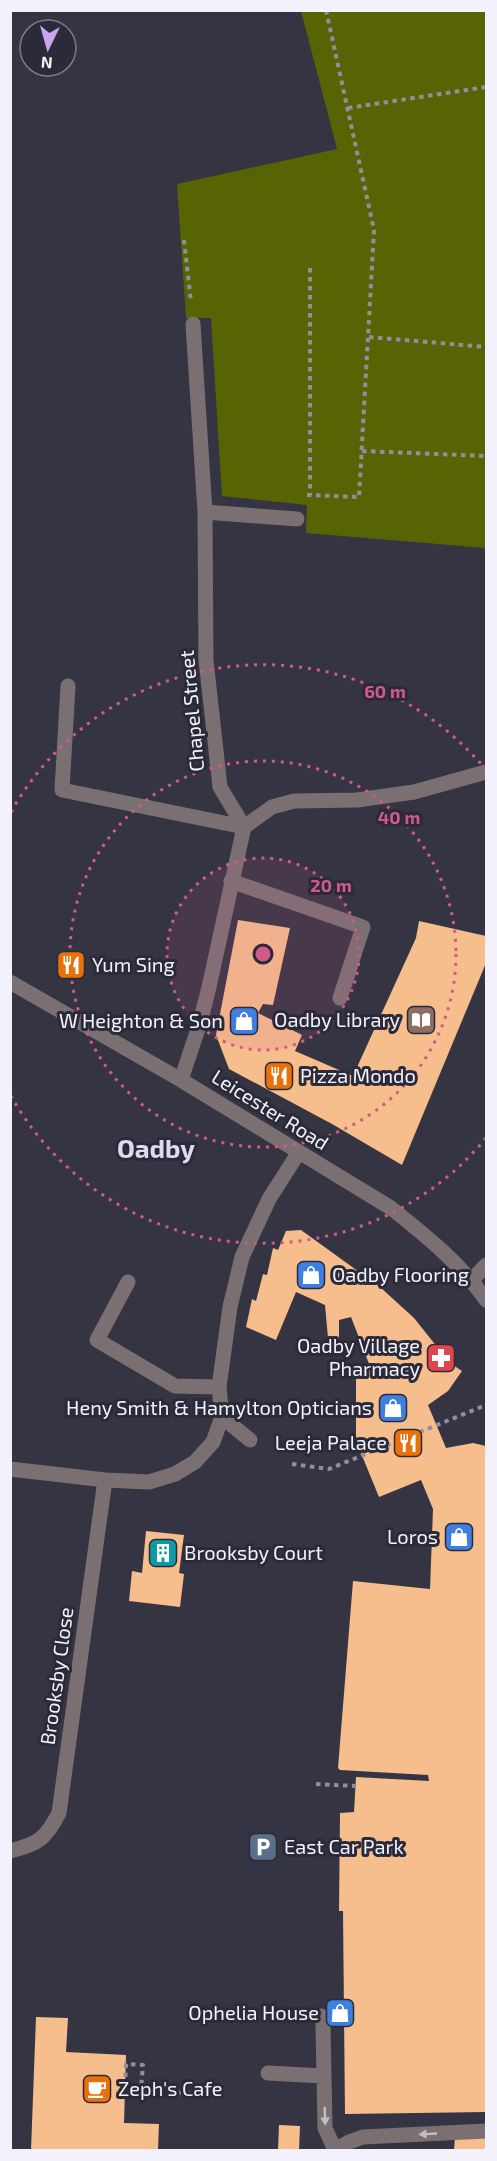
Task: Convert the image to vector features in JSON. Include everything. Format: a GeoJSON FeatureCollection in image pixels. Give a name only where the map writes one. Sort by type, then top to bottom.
{"type":"FeatureCollection","features":[{"type":"Feature","properties":{"kind":"street","name":"Chapel Street"},"geometry":{"type":"LineString","coordinates":[[193,324],[205,512],[206,660],[220,787],[244,827]]}},
{"type":"Feature","properties":{"kind":"street"},"geometry":{"type":"LineString","coordinates":[[205,512],[297,519]]}},
{"type":"Feature","properties":{"kind":"street"},"geometry":{"type":"LineString","coordinates":[[68,686],[62,790],[244,827]]}},
{"type":"Feature","properties":{"kind":"street"},"geometry":{"type":"LineString","coordinates":[[181,1080],[209,987],[244,827],[272,807],[294,801],[357,800],[414,792],[486,772]]}},
{"type":"Feature","properties":{"kind":"street"},"geometry":{"type":"LineString","coordinates":[[231,881],[363,927],[340,998]]}},
{"type":"Feature","properties":{"kind":"street","name":"Leicester Road"},"geometry":{"type":"LineString","coordinates":[[10,982],[181,1080],[391,1208],[423,1233],[471,1281],[486,1300]]}},
{"type":"Feature","properties":{"kind":"street"},"geometry":{"type":"LineString","coordinates":[[10,1469],[105,1480],[149,1482],[175,1474],[195,1462],[213,1442],[222,1417],[219,1387],[230,1307],[242,1257],[269,1199],[298,1152]]}},
{"type":"Feature","properties":{"kind":"street"},"geometry":{"type":"LineString","coordinates":[[471,1281],[486,1265]]}},
{"type":"Feature","properties":{"kind":"street"},"geometry":{"type":"LineString","coordinates":[[128,1282],[97,1340],[175,1386],[219,1387]]}},
{"type":"Feature","properties":{"kind":"street"},"geometry":{"type":"LineString","coordinates":[[222,1417],[250,1440]]}},
{"type":"Feature","properties":{"kind":"street","name":"Brooksby Close"},"geometry":{"type":"LineString","coordinates":[[10,1851],[31,1846],[49,1832],[59,1813],[105,1480]]}},
{"type":"Feature","properties":{"kind":"street"},"geometry":{"type":"LineString","coordinates":[[321,2016],[325,2128],[335,2151],[363,2137],[486,2131]]}},
{"type":"Feature","properties":{"kind":"street"},"geometry":{"type":"LineString","coordinates":[[268,2073],[323,2076]]}},
{"type":"Feature","properties":{"kind":"path"},"geometry":{"type":"LineString","coordinates":[[300,495],[360,497],[369,337],[374,230],[326,10]]}},
{"type":"Feature","properties":{"kind":"path"},"geometry":{"type":"LineString","coordinates":[[348,108],[486,87]]}},
{"type":"Feature","properties":{"kind":"path"},"geometry":{"type":"LineString","coordinates":[[184,240],[193,324]]}},
{"type":"Feature","properties":{"kind":"path"},"geometry":{"type":"LineString","coordinates":[[310,268],[310,496]]}},
{"type":"Feature","properties":{"kind":"path"},"geometry":{"type":"LineString","coordinates":[[369,337],[486,347]]}},
{"type":"Feature","properties":{"kind":"path"},"geometry":{"type":"LineString","coordinates":[[362,451],[486,456]]}},
{"type":"Feature","properties":{"kind":"path"},"geometry":{"type":"LineString","coordinates":[[292,1464],[329,1468],[486,1405]]}},
{"type":"Feature","properties":{"kind":"path"},"geometry":{"type":"LineString","coordinates":[[316,1784],[355,1786]]}},
{"type":"Feature","properties":{"kind":"path"},"geometry":{"type":"LineString","coordinates":[[141,2089],[143,2065],[126,2064],[125,2088],[196,2094]]}},
{"type":"Feature","properties":{"kind":"green space"},"geometry":{"type":"Polygon","coordinates":[[[301,11],[486,11],[486,548],[306,533],[307,505],[222,496],[211,318],[186,318],[177,184],[337,149],[301,11]]]}},
{"type":"Feature","properties":{"kind":"building"},"geometry":{"type":"Polygon","coordinates":[[[238,920],[290,928],[273,1005],[263,1004],[258,1013],[302,1035],[295,1051],[353,1076],[416,938],[419,921],[486,936],[486,963],[402,1165],[332,1124],[229,1069],[216,1035],[238,920]]]}},
{"type":"Feature","properties":{"kind":"building"},"geometry":{"type":"Polygon","coordinates":[[[301,1230],[380,1287],[414,1318],[450,1363],[462,1371],[448,1391],[428,1405],[446,1448],[473,1443],[486,1446],[486,2112],[345,2114],[343,1911],[339,1911],[340,1813],[354,1812],[356,1777],[429,1781],[428,1775],[340,1770],[338,1768],[353,1581],[430,1589],[433,1509],[421,1480],[379,1497],[356,1441],[356,1375],[371,1369],[351,1317],[339,1320],[339,1338],[328,1338],[325,1305],[296,1292],[276,1340],[246,1327],[252,1299],[256,1301],[263,1274],[267,1275],[273,1248],[278,1250],[286,1231],[301,1230]]]}},
{"type":"Feature","properties":{"kind":"building","name":"Brooksby Court"},"geometry":{"type":"Polygon","coordinates":[[[146,1531],[184,1535],[179,1573],[184,1574],[180,1607],[129,1601],[132,1571],[142,1573],[146,1531]]]}},
{"type":"Feature","properties":{"kind":"building"},"geometry":{"type":"Polygon","coordinates":[[[36,2017],[68,2018],[66,2052],[126,2055],[124,2123],[159,2124],[158,2150],[31,2150],[36,2017]]]}},
{"type":"Feature","properties":{"kind":"building"},"geometry":{"type":"Polygon","coordinates":[[[279,2125],[300,2126],[299,2150],[278,2150],[279,2125]]]}},
{"type":"Feature","properties":{"kind":"building"},"geometry":{"type":"Polygon","coordinates":[[[455,2137],[486,2137],[486,2150],[454,2150],[455,2137]]]}},
{"type":"Feature","properties":{"kind":"place","name":"Yum Sing"},"geometry":{"type":"Point","coordinates":[71,965]}},
{"type":"Feature","properties":{"kind":"place","name":"Oadby Library"},"geometry":{"type":"Point","coordinates":[421,1020]}},
{"type":"Feature","properties":{"kind":"place","name":"W Heighton & Son"},"geometry":{"type":"Point","coordinates":[244,1021]}},
{"type":"Feature","properties":{"kind":"place","name":"Pizza Mondo"},"geometry":{"type":"Point","coordinates":[279,1076]}},
{"type":"Feature","properties":{"kind":"place","name":"Oadby Flooring"},"geometry":{"type":"Point","coordinates":[311,1275]}},
{"type":"Feature","properties":{"kind":"place","name":"Oadby Village Pharmacy"},"geometry":{"type":"Point","coordinates":[441,1358]}},
{"type":"Feature","properties":{"kind":"place","name":"Heny Smith & Hamylton Opticians"},"geometry":{"type":"Point","coordinates":[393,1408]}},
{"type":"Feature","properties":{"kind":"place","name":"Leeja Palace"},"geometry":{"type":"Point","coordinates":[408,1443]}},
{"type":"Feature","properties":{"kind":"place","name":"Loros"},"geometry":{"type":"Point","coordinates":[459,1537]}},
{"type":"Feature","properties":{"kind":"place","name":"Brooksby Court"},"geometry":{"type":"Point","coordinates":[163,1553]}},
{"type":"Feature","properties":{"kind":"place","name":"East Car Park"},"geometry":{"type":"Point","coordinates":[263,1847]}},
{"type":"Feature","properties":{"kind":"place","name":"Ophelia House"},"geometry":{"type":"Point","coordinates":[340,2013]}},
{"type":"Feature","properties":{"kind":"place","name":"Zeph's Cafe"},"geometry":{"type":"Point","coordinates":[97,2089]}},
{"type":"Feature","properties":{"kind":"district","name":"Oadby"},"geometry":{"type":"Point","coordinates":[156,1149]}}]}
